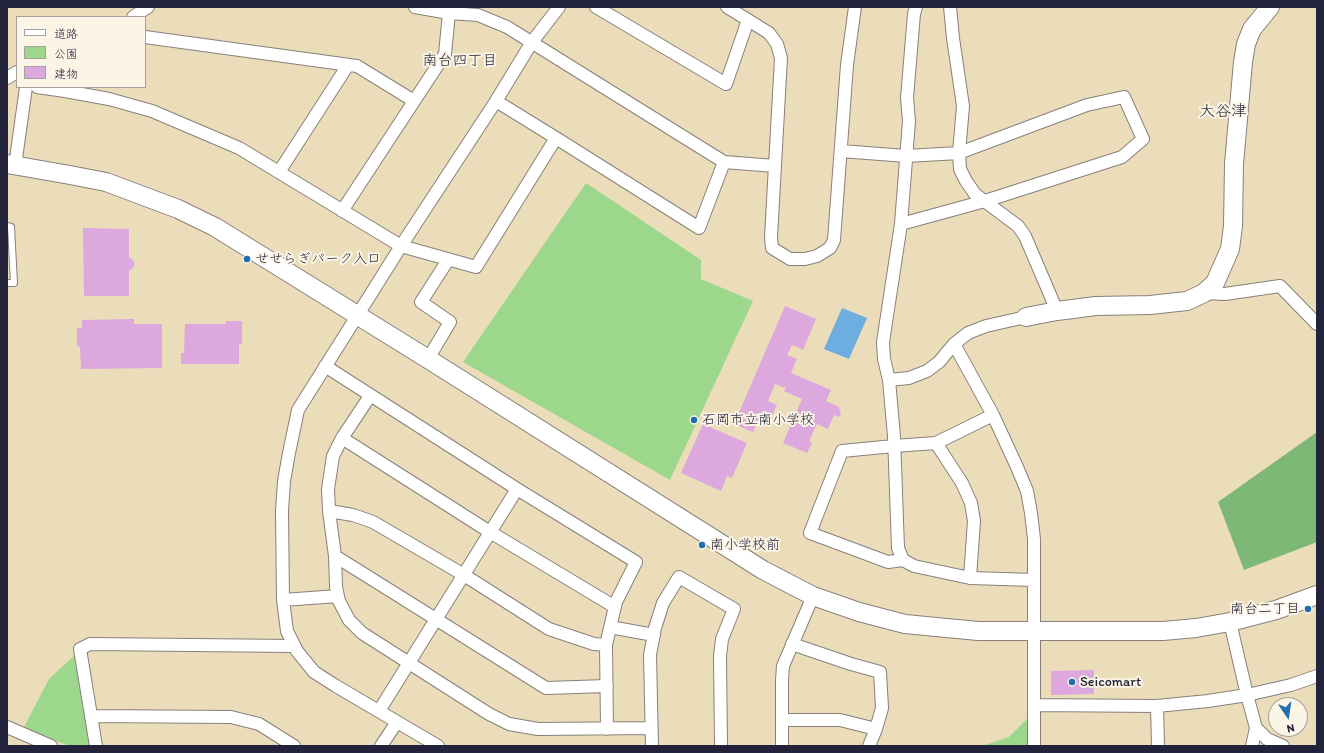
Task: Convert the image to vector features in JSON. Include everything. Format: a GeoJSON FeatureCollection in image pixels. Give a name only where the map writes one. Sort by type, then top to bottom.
{"type":"FeatureCollection","features":[{"type":"Feature","properties":{"kind":"street"},"geometry":{"type":"LineString","coordinates":[[134,16],[148,7]]}},
{"type":"Feature","properties":{"kind":"street"},"geometry":{"type":"LineString","coordinates":[[415,7],[449,13],[478,15],[506,26],[724,162],[775,166]]}},
{"type":"Feature","properties":{"kind":"street"},"geometry":{"type":"LineString","coordinates":[[438,746],[314,672],[297,652],[287,630],[282,600],[282,511],[284,481],[298,410],[401,246],[496,101],[532,42],[559,7]]}},
{"type":"Feature","properties":{"kind":"street"},"geometry":{"type":"LineString","coordinates":[[596,7],[726,84],[748,20]]}},
{"type":"Feature","properties":{"kind":"street"},"geometry":{"type":"LineString","coordinates":[[727,7],[769,33],[777,44],[781,58],[771,237],[772,248],[790,259],[805,259],[817,256],[830,248],[834,240],[847,65],[855,7]]}},
{"type":"Feature","properties":{"kind":"street"},"geometry":{"type":"LineString","coordinates":[[903,560],[898,548],[894,446],[889,380],[882,342],[901,224],[909,121],[907,98],[914,14],[916,7]]}},
{"type":"Feature","properties":{"kind":"street"},"geometry":{"type":"LineString","coordinates":[[950,7],[963,106],[959,153],[960,169],[975,194],[1018,226],[1025,236],[1057,311]]}},
{"type":"Feature","properties":{"kind":"street"},"geometry":{"type":"LineString","coordinates":[[889,380],[909,378],[926,371],[939,362],[954,344],[968,332],[986,326],[1057,311],[1096,306],[1150,305],[1187,301],[1204,293],[1215,283],[1230,249],[1233,226],[1234,164],[1246,44],[1252,29],[1270,7]]}},
{"type":"Feature","properties":{"kind":"street"},"geometry":{"type":"LineString","coordinates":[[342,211],[445,54],[449,13]]}},
{"type":"Feature","properties":{"kind":"street"},"geometry":{"type":"LineString","coordinates":[[146,37],[357,66],[414,101]]}},
{"type":"Feature","properties":{"kind":"street"},"geometry":{"type":"LineString","coordinates":[[279,172],[348,65]]}},
{"type":"Feature","properties":{"kind":"street"},"geometry":{"type":"LineString","coordinates":[[7,78],[16,73]]}},
{"type":"Feature","properties":{"kind":"street"},"geometry":{"type":"LineString","coordinates":[[26,88],[11,165],[106,182],[178,209],[215,227],[358,315],[756,566],[813,596],[859,612],[905,624],[978,631],[1163,631],[1196,628],[1230,622],[1276,610],[1317,594]]}},
{"type":"Feature","properties":{"kind":"street"},"geometry":{"type":"LineString","coordinates":[[46,88],[65,90],[109,99],[152,111],[239,148],[401,246],[476,267],[556,138]]}},
{"type":"Feature","properties":{"kind":"street"},"geometry":{"type":"LineString","coordinates":[[841,151],[906,156],[959,153],[1087,105],[1124,97],[1143,139],[1122,157],[984,202],[901,224]]}},
{"type":"Feature","properties":{"kind":"street"},"geometry":{"type":"LineString","coordinates":[[496,101],[699,228],[724,162]]}},
{"type":"Feature","properties":{"kind":"street"},"geometry":{"type":"LineString","coordinates":[[428,359],[450,322],[421,302],[448,260]]}},
{"type":"Feature","properties":{"kind":"street"},"geometry":{"type":"LineString","coordinates":[[1204,293],[1224,294],[1280,286],[1317,324]]}},
{"type":"Feature","properties":{"kind":"street"},"geometry":{"type":"LineString","coordinates":[[954,344],[993,415],[1027,491],[1034,539],[1034,746]]}},
{"type":"Feature","properties":{"kind":"street"},"geometry":{"type":"LineString","coordinates":[[325,366],[517,489],[636,562],[622,589],[615,607],[606,645],[607,729]]}},
{"type":"Feature","properties":{"kind":"street"},"geometry":{"type":"LineString","coordinates":[[370,396],[342,438],[333,456],[328,489],[329,511],[335,556],[336,587],[339,601],[349,620],[362,633],[489,714],[509,724],[538,729],[651,728]]}},
{"type":"Feature","properties":{"kind":"street"},"geometry":{"type":"LineString","coordinates":[[993,415],[936,443],[842,451],[810,533],[888,562],[903,560],[914,566],[970,578],[1034,580]]}},
{"type":"Feature","properties":{"kind":"street"},"geometry":{"type":"LineString","coordinates":[[342,438],[490,532],[615,607]]}},
{"type":"Feature","properties":{"kind":"street"},"geometry":{"type":"LineString","coordinates":[[936,443],[962,484],[970,503],[974,521],[970,578]]}},
{"type":"Feature","properties":{"kind":"street"},"geometry":{"type":"LineString","coordinates":[[379,711],[410,664],[517,489]]}},
{"type":"Feature","properties":{"kind":"street"},"geometry":{"type":"LineString","coordinates":[[329,511],[353,515],[373,522],[464,575],[549,629],[594,644],[606,645]]}},
{"type":"Feature","properties":{"kind":"street"},"geometry":{"type":"LineString","coordinates":[[335,556],[546,688],[607,686]]}},
{"type":"Feature","properties":{"kind":"street"},"geometry":{"type":"LineString","coordinates":[[652,746],[650,655],[663,603],[679,577],[734,609],[722,639],[721,746]]}},
{"type":"Feature","properties":{"kind":"street"},"geometry":{"type":"LineString","coordinates":[[282,600],[338,596]]}},
{"type":"Feature","properties":{"kind":"street"},"geometry":{"type":"LineString","coordinates":[[782,746],[782,680],[784,666],[813,596]]}},
{"type":"Feature","properties":{"kind":"street"},"geometry":{"type":"LineString","coordinates":[[1230,622],[1246,695],[1256,728],[1267,739],[1283,746]]}},
{"type":"Feature","properties":{"kind":"street"},"geometry":{"type":"LineString","coordinates":[[610,627],[654,635]]}},
{"type":"Feature","properties":{"kind":"street"},"geometry":{"type":"LineString","coordinates":[[96,746],[80,649],[90,644],[294,646]]}},
{"type":"Feature","properties":{"kind":"street"},"geometry":{"type":"LineString","coordinates":[[792,644],[880,672],[882,708],[869,746]]}},
{"type":"Feature","properties":{"kind":"street"},"geometry":{"type":"LineString","coordinates":[[1034,705],[1157,706],[1208,701],[1246,695],[1291,685],[1317,676]]}},
{"type":"Feature","properties":{"kind":"street"},"geometry":{"type":"LineString","coordinates":[[1157,706],[1158,746]]}},
{"type":"Feature","properties":{"kind":"street"},"geometry":{"type":"LineString","coordinates":[[91,716],[231,717],[259,724],[294,746]]}},
{"type":"Feature","properties":{"kind":"street"},"geometry":{"type":"LineString","coordinates":[[782,720],[840,720],[876,729]]}},
{"type":"Feature","properties":{"kind":"street"},"geometry":{"type":"LineString","coordinates":[[381,746],[397,722]]}},
{"type":"Feature","properties":{"kind":"street"},"geometry":{"type":"LineString","coordinates":[[7,727],[51,746]]}},
{"type":"Feature","properties":{"kind":"street"},"geometry":{"type":"LineString","coordinates":[[1252,746],[1256,728]]}},
{"type":"Feature","properties":{"kind":"lane"},"geometry":{"type":"LineString","coordinates":[[7,226],[11,227],[14,283],[7,283]]}},
{"type":"Feature","properties":{"kind":"green space"},"geometry":{"type":"Polygon","coordinates":[[[586,183],[701,260],[701,279],[753,301],[670,480],[463,362],[586,183]]]}},
{"type":"Feature","properties":{"kind":"green space"},"geometry":{"type":"Polygon","coordinates":[[[1317,432],[1317,542],[1244,570],[1218,502],[1317,432]]]}},
{"type":"Feature","properties":{"kind":"green space"},"geometry":{"type":"Polygon","coordinates":[[[77,653],[91,746],[70,746],[23,729],[49,679],[77,653]]]}},
{"type":"Feature","properties":{"kind":"green space"},"geometry":{"type":"Polygon","coordinates":[[[1030,716],[1030,746],[982,746],[1009,737],[1030,716]]]}},
{"type":"Feature","properties":{"kind":"water"},"geometry":{"type":"Polygon","coordinates":[[[842,308],[867,318],[849,359],[824,349],[842,308]]]}},
{"type":"Feature","properties":{"kind":"building"},"geometry":{"type":"Polygon","coordinates":[[[83,228],[129,229],[129,258],[132,259],[135,264],[132,269],[129,270],[129,296],[84,296],[83,228]]]}},
{"type":"Feature","properties":{"kind":"building"},"geometry":{"type":"Polygon","coordinates":[[[785,306],[816,319],[803,350],[792,345],[787,355],[797,359],[791,373],[831,390],[826,401],[839,407],[841,414],[839,417],[834,415],[828,429],[817,424],[809,441],[812,443],[807,453],[783,443],[802,399],[784,391],[785,386],[784,388],[775,384],[768,401],[777,405],[770,420],[760,416],[753,432],[734,424],[785,306]]]}},
{"type":"Feature","properties":{"kind":"building"},"geometry":{"type":"Polygon","coordinates":[[[134,319],[134,324],[162,324],[162,368],[81,369],[80,346],[77,347],[77,328],[82,328],[82,320],[134,319]]]}},
{"type":"Feature","properties":{"kind":"building"},"geometry":{"type":"Polygon","coordinates":[[[226,321],[242,321],[242,344],[239,344],[239,364],[181,364],[181,353],[184,353],[185,324],[226,324],[226,321]]]}},
{"type":"Feature","properties":{"kind":"building"},"geometry":{"type":"Polygon","coordinates":[[[703,424],[747,443],[732,478],[727,476],[721,491],[681,473],[703,424]]]}},
{"type":"Feature","properties":{"kind":"building","name":"Seicomart"},"geometry":{"type":"Polygon","coordinates":[[[1094,670],[1094,694],[1051,695],[1051,671],[1094,670]]]}},
{"type":"Feature","properties":{"kind":"place","name":"せせらぎパーク入口"},"geometry":{"type":"Point","coordinates":[247,259]}},
{"type":"Feature","properties":{"kind":"place","name":"石岡市立南小学校"},"geometry":{"type":"Point","coordinates":[694,420]}},
{"type":"Feature","properties":{"kind":"place","name":"南小学校前"},"geometry":{"type":"Point","coordinates":[702,545]}},
{"type":"Feature","properties":{"kind":"place","name":"南台二丁目"},"geometry":{"type":"Point","coordinates":[1308,609]}},
{"type":"Feature","properties":{"kind":"place","name":"Seicomart"},"geometry":{"type":"Point","coordinates":[1072,682]}},
{"type":"Feature","properties":{"kind":"district","name":"南台四丁目"},"geometry":{"type":"Point","coordinates":[460,61]}},
{"type":"Feature","properties":{"kind":"district","name":"大谷津"},"geometry":{"type":"Point","coordinates":[1223,112]}}]}
